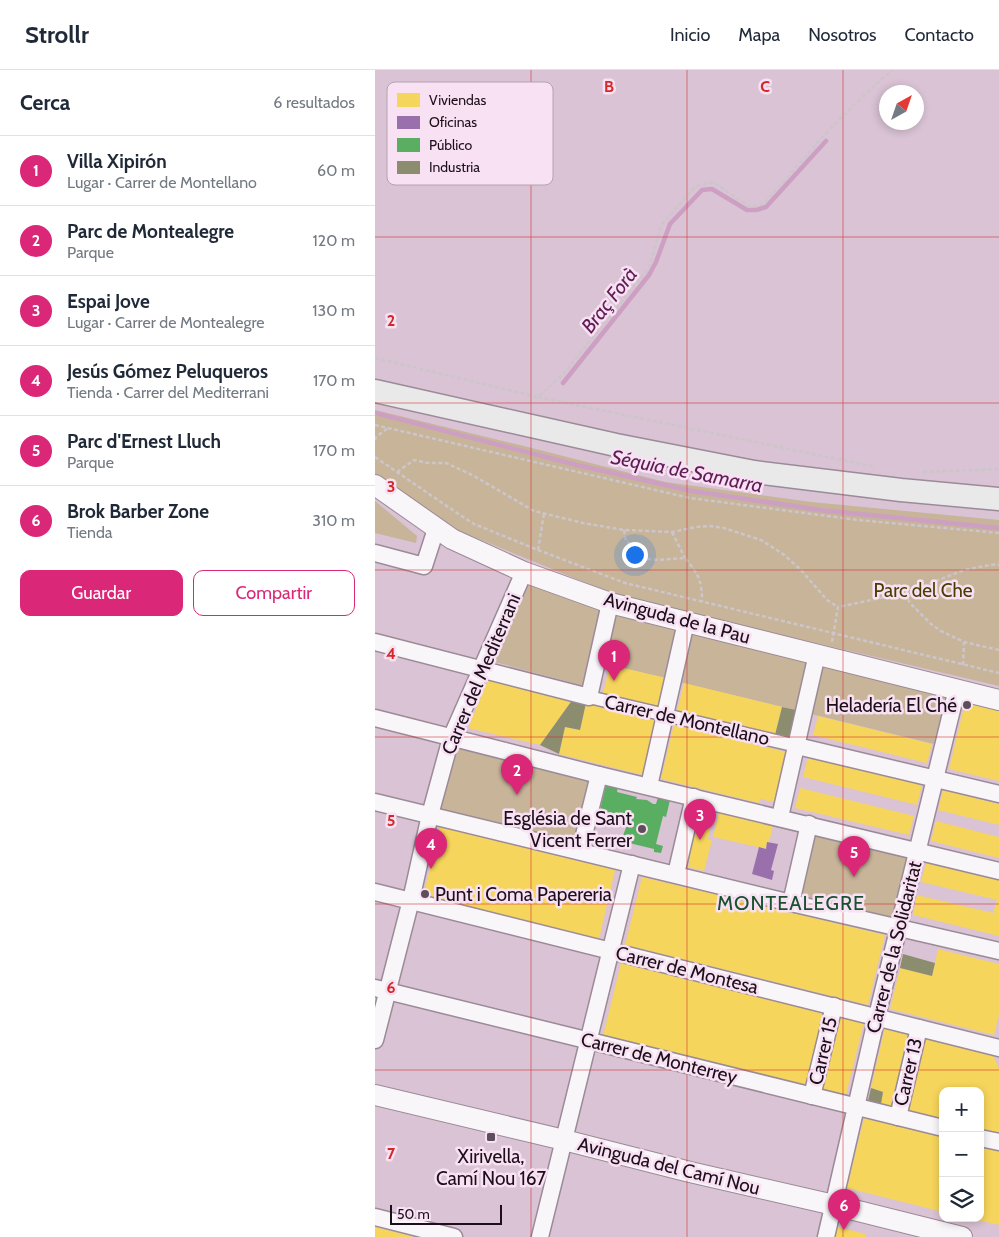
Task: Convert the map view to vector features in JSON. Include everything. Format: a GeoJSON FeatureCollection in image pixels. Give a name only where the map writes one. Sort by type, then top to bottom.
{"type":"FeatureCollection","features":[{"type":"Feature","properties":{"kind":"main road"},"geometry":{"type":"LineString","coordinates":[[375,391],[616,445],[754,472],[901,490],[999,499]]}},
{"type":"Feature","properties":{"kind":"street","name":"Avinguda de la Pau"},"geometry":{"type":"LineString","coordinates":[[375,485],[452,539],[525,572],[610,602],[999,700]]}},
{"type":"Feature","properties":{"kind":"street"},"geometry":{"type":"LineString","coordinates":[[375,553],[424,566],[436,529]]}},
{"type":"Feature","properties":{"kind":"street","name":"Carrer del Mediterrani"},"geometry":{"type":"LineString","coordinates":[[375,1040],[381,990],[411,900],[429,815],[451,738],[525,572]]}},
{"type":"Feature","properties":{"kind":"street"},"geometry":{"type":"LineString","coordinates":[[589,697],[610,602]]}},
{"type":"Feature","properties":{"kind":"street"},"geometry":{"type":"LineString","coordinates":[[649,786],[686,622]]}},
{"type":"Feature","properties":{"kind":"street","name":"Carrer de Montellano"},"geometry":{"type":"LineString","coordinates":[[375,642],[589,697],[999,794]]}},
{"type":"Feature","properties":{"kind":"street"},"geometry":{"type":"LineString","coordinates":[[780,818],[797,746],[823,655]]}},
{"type":"Feature","properties":{"kind":"street","name":"Carrer de la Solidaritat"},"geometry":{"type":"LineString","coordinates":[[826,1237],[855,1107],[957,689]]}},
{"type":"Feature","properties":{"kind":"street"},"geometry":{"type":"LineString","coordinates":[[375,718],[599,775],[999,870]]}},
{"type":"Feature","properties":{"kind":"street"},"geometry":{"type":"LineString","coordinates":[[580,851],[599,775]]}},
{"type":"Feature","properties":{"kind":"street"},"geometry":{"type":"LineString","coordinates":[[676,874],[694,797]]}},
{"type":"Feature","properties":{"kind":"street"},"geometry":{"type":"LineString","coordinates":[[375,802],[791,903],[999,951]]}},
{"type":"Feature","properties":{"kind":"street"},"geometry":{"type":"LineString","coordinates":[[791,903],[809,824]]}},
{"type":"Feature","properties":{"kind":"street"},"geometry":{"type":"LineString","coordinates":[[540,1237],[632,864]]}},
{"type":"Feature","properties":{"kind":"street","name":"Carrer de Montesa"},"geometry":{"type":"LineString","coordinates":[[375,892],[999,1048]]}},
{"type":"Feature","properties":{"kind":"street","name":"Carrer de Monterrey"},"geometry":{"type":"LineString","coordinates":[[381,990],[939,1127]]}},
{"type":"Feature","properties":{"kind":"street","name":"Carrer 15"},"geometry":{"type":"LineString","coordinates":[[813,1096],[834,1006]]}},
{"type":"Feature","properties":{"kind":"street","name":"Carrer 13"},"geometry":{"type":"LineString","coordinates":[[898,1117],[919,1028]]}},
{"type":"Feature","properties":{"kind":"street","name":"Avinguda del Camí Nou"},"geometry":{"type":"LineString","coordinates":[[375,1095],[962,1237]]}},
{"type":"Feature","properties":{"kind":"street"},"geometry":{"type":"LineString","coordinates":[[984,1139],[999,1142]]}},
{"type":"Feature","properties":{"kind":"street"},"geometry":{"type":"LineString","coordinates":[[375,1218],[454,1237]]}},
{"type":"Feature","properties":{"kind":"path"},"geometry":{"type":"LineString","coordinates":[[538,397],[564,373],[649,268],[661,225],[696,186],[713,182],[749,207],[765,203],[827,132],[892,70]]}},
{"type":"Feature","properties":{"kind":"path"},"geometry":{"type":"LineString","coordinates":[[375,358],[538,397],[884,468]]}},
{"type":"Feature","properties":{"kind":"path"},"geometry":{"type":"LineString","coordinates":[[375,425],[691,498],[858,520],[999,533]]}},
{"type":"Feature","properties":{"kind":"path"},"geometry":{"type":"LineString","coordinates":[[375,440],[376,437],[388,428]]}},
{"type":"Feature","properties":{"kind":"path"},"geometry":{"type":"LineString","coordinates":[[375,457],[474,524],[625,583],[999,673]]}},
{"type":"Feature","properties":{"kind":"path"},"geometry":{"type":"LineString","coordinates":[[397,472],[414,460],[428,463],[446,463],[474,476],[535,510],[583,523],[624,530],[672,532],[696,527],[724,528],[761,540],[783,554],[801,570],[827,600],[839,607],[905,593],[964,570],[999,565]]}},
{"type":"Feature","properties":{"kind":"path"},"geometry":{"type":"LineString","coordinates":[[923,472],[999,469]]}},
{"type":"Feature","properties":{"kind":"path"},"geometry":{"type":"LineString","coordinates":[[538,550],[545,513]]}},
{"type":"Feature","properties":{"kind":"path"},"geometry":{"type":"LineString","coordinates":[[624,530],[626,541],[647,559],[685,558]]}},
{"type":"Feature","properties":{"kind":"path"},"geometry":{"type":"LineString","coordinates":[[672,532],[685,558],[695,571],[702,587],[702,602]]}},
{"type":"Feature","properties":{"kind":"path"},"geometry":{"type":"LineString","coordinates":[[905,593],[910,603],[931,624],[941,631],[964,642],[999,650]]}},
{"type":"Feature","properties":{"kind":"path"},"geometry":{"type":"LineString","coordinates":[[823,655],[833,634],[839,607]]}},
{"type":"Feature","properties":{"kind":"path"},"geometry":{"type":"LineString","coordinates":[[963,665],[964,642]]}},
{"type":"Feature","properties":{"kind":"green space","name":"Parc del Che"},"geometry":{"type":"Polygon","coordinates":[[[375,410],[665,482],[811,502],[999,520],[999,686],[620,597],[457,530],[375,475],[375,410]]]}},
{"type":"Feature","properties":{"kind":"green space"},"geometry":{"type":"Polygon","coordinates":[[[375,501],[417,536],[416,543],[375,533],[375,501]]]}},
{"type":"Feature","properties":{"kind":"green space"},"geometry":{"type":"Polygon","coordinates":[[[527,577],[610,604],[584,686],[495,662],[527,577]]]}},
{"type":"Feature","properties":{"kind":"green space"},"geometry":{"type":"Polygon","coordinates":[[[617,611],[682,627],[670,679],[605,664],[617,611]]]}},
{"type":"Feature","properties":{"kind":"green space"},"geometry":{"type":"Polygon","coordinates":[[[691,629],[813,658],[800,711],[678,682],[691,629]]]}},
{"type":"Feature","properties":{"kind":"green space"},"geometry":{"type":"Polygon","coordinates":[[[820,659],[946,696],[934,744],[807,713],[820,659]]]}},
{"type":"Feature","properties":{"kind":"green space"},"geometry":{"type":"Polygon","coordinates":[[[456,745],[594,779],[578,844],[440,810],[456,745]]]}},
{"type":"Feature","properties":{"kind":"green space"},"geometry":{"type":"Polygon","coordinates":[[[815,834],[907,856],[892,920],[800,898],[815,834]]]}},
{"type":"Feature","properties":{"kind":"building: Viviendas"},"geometry":{"type":"Polygon","coordinates":[[[610,665],[666,678],[659,707],[603,693],[610,665]]]}},
{"type":"Feature","properties":{"kind":"building: Viviendas"},"geometry":{"type":"Polygon","coordinates":[[[489,678],[573,699],[540,745],[468,728],[489,678]]]}},
{"type":"Feature","properties":{"kind":"building: Viviendas"},"geometry":{"type":"Polygon","coordinates":[[[684,683],[782,707],[775,735],[677,711],[684,683]]]}},
{"type":"Feature","properties":{"kind":"building: Viviendas"},"geometry":{"type":"Polygon","coordinates":[[[586,703],[656,720],[643,775],[559,754],[565,727],[580,730],[586,703]]]}},
{"type":"Feature","properties":{"kind":"building: Viviendas"},"geometry":{"type":"Polygon","coordinates":[[[965,703],[999,711],[999,781],[949,769],[965,703]]]}},
{"type":"Feature","properties":{"kind":"building: Viviendas"},"geometry":{"type":"Polygon","coordinates":[[[818,716],[932,744],[927,763],[813,735],[818,716]]]}},
{"type":"Feature","properties":{"kind":"building: Viviendas"},"geometry":{"type":"Polygon","coordinates":[[[674,724],[786,752],[774,802],[760,799],[759,803],[661,779],[674,724]]]}},
{"type":"Feature","properties":{"kind":"building: Viviendas"},"geometry":{"type":"Polygon","coordinates":[[[808,757],[922,785],[917,805],[803,777],[808,757]]]}},
{"type":"Feature","properties":{"kind":"building: Viviendas"},"geometry":{"type":"Polygon","coordinates":[[[800,788],[914,816],[909,835],[795,808],[800,788]]]}},
{"type":"Feature","properties":{"kind":"building: Viviendas"},"geometry":{"type":"Polygon","coordinates":[[[943,790],[999,804],[999,825],[938,810],[943,790]]]}},
{"type":"Feature","properties":{"kind":"building: Viviendas"},"geometry":{"type":"Polygon","coordinates":[[[698,807],[714,811],[708,839],[712,840],[704,871],[688,867],[690,861],[685,860],[698,807]]]}},
{"type":"Feature","properties":{"kind":"building: Viviendas"},"geometry":{"type":"Polygon","coordinates":[[[719,812],[773,825],[766,849],[713,837],[719,812]]]}},
{"type":"Feature","properties":{"kind":"building: Viviendas"},"geometry":{"type":"Polygon","coordinates":[[[936,821],[999,837],[999,858],[931,841],[936,821]]]}},
{"type":"Feature","properties":{"kind":"building: Viviendas"},"geometry":{"type":"Polygon","coordinates":[[[440,827],[615,870],[599,939],[423,897],[440,827]]]}},
{"type":"Feature","properties":{"kind":"building: Viviendas"},"geometry":{"type":"Polygon","coordinates":[[[926,863],[999,880],[999,936],[913,915],[917,895],[993,913],[997,900],[921,882],[926,863]]]}},
{"type":"Feature","properties":{"kind":"building: Viviendas"},"geometry":{"type":"Polygon","coordinates":[[[642,877],[885,935],[868,1005],[625,945],[642,877]]]}},
{"type":"Feature","properties":{"kind":"building: Viviendas"},"geometry":{"type":"Polygon","coordinates":[[[938,949],[999,964],[999,1015],[994,1035],[890,1009],[900,968],[932,976],[938,949]]]}},
{"type":"Feature","properties":{"kind":"building: Viviendas"},"geometry":{"type":"Polygon","coordinates":[[[621,963],[826,1013],[809,1087],[603,1036],[621,963]]]}},
{"type":"Feature","properties":{"kind":"building: Viviendas"},"geometry":{"type":"Polygon","coordinates":[[[837,1016],[864,1022],[846,1095],[819,1089],[837,1016]]]}},
{"type":"Feature","properties":{"kind":"building: Viviendas"},"geometry":{"type":"Polygon","coordinates":[[[885,1027],[912,1034],[894,1107],[881,1104],[883,1092],[871,1088],[885,1027]]]}},
{"type":"Feature","properties":{"kind":"building: Viviendas"},"geometry":{"type":"Polygon","coordinates":[[[923,1037],[992,1053],[999,1068],[999,1133],[984,1129],[984,1087],[939,1087],[939,1118],[905,1110],[923,1037]]]}},
{"type":"Feature","properties":{"kind":"building: Viviendas"},"geometry":{"type":"Polygon","coordinates":[[[864,1118],[939,1136],[939,1211],[847,1188],[864,1118]]]}},
{"type":"Feature","properties":{"kind":"building: Viviendas"},"geometry":{"type":"Polygon","coordinates":[[[984,1147],[999,1151],[999,1225],[984,1221],[984,1147]]]}},
{"type":"Feature","properties":{"kind":"building: Viviendas"},"geometry":{"type":"Polygon","coordinates":[[[375,1227],[412,1236],[412,1237],[375,1237],[375,1227]]]}},
{"type":"Feature","properties":{"kind":"building: Viviendas"},"geometry":{"type":"Polygon","coordinates":[[[837,1227],[866,1234],[865,1237],[835,1237],[837,1227]]]}},
{"type":"Feature","properties":{"kind":"building: Oficinas"},"geometry":{"type":"Polygon","coordinates":[[[767,842],[778,844],[771,870],[774,871],[772,880],[752,874],[759,847],[766,849],[767,842]]]}},
{"type":"Feature","properties":{"kind":"building: Público","name":"Església de Sant Vicent Ferrer"},"geometry":{"type":"Polygon","coordinates":[[[606,785],[618,787],[617,792],[637,797],[636,799],[647,800],[653,804],[656,804],[658,797],[670,800],[666,817],[663,816],[656,844],[663,846],[661,853],[654,852],[654,849],[621,841],[630,817],[600,810],[606,785]]]}},
{"type":"Feature","properties":{"kind":"building: Industria"},"geometry":{"type":"Polygon","coordinates":[[[573,699],[586,703],[580,730],[565,727],[559,754],[540,745],[573,699]]]}},
{"type":"Feature","properties":{"kind":"building: Industria"},"geometry":{"type":"Polygon","coordinates":[[[782,707],[796,710],[789,739],[775,735],[782,707]]]}},
{"type":"Feature","properties":{"kind":"building: Industria"},"geometry":{"type":"Polygon","coordinates":[[[903,954],[935,963],[932,976],[900,968],[903,954]]]}},
{"type":"Feature","properties":{"kind":"building: Industria"},"geometry":{"type":"Polygon","coordinates":[[[871,1088],[883,1092],[881,1104],[868,1101],[871,1088]]]}},
{"type":"Feature","properties":{"kind":"waterway","name":"Braç Forà"},"geometry":{"type":"LineString","coordinates":[[563,383],[649,275],[656,262],[670,224],[702,190],[712,189],[747,210],[766,207],[826,141]]}},
{"type":"Feature","properties":{"kind":"waterway","name":"Séquia de Samarra"},"geometry":{"type":"LineString","coordinates":[[375,413],[577,465],[692,491],[820,510],[999,528]]}},
{"type":"Feature","properties":{"kind":"place","name":"Villa Xipirón"},"geometry":{"type":"Point","coordinates":[614,681]}},
{"type":"Feature","properties":{"kind":"place","name":"Heladería El Ché"},"geometry":{"type":"Point","coordinates":[967,705]}},
{"type":"Feature","properties":{"kind":"place","name":"Parc de Montealegre"},"geometry":{"type":"Point","coordinates":[517,795]}},
{"type":"Feature","properties":{"kind":"place","name":"Església de Sant Vicent Ferrer"},"geometry":{"type":"Point","coordinates":[642,829]}},
{"type":"Feature","properties":{"kind":"place","name":"Espai Jove"},"geometry":{"type":"Point","coordinates":[700,840]}},
{"type":"Feature","properties":{"kind":"place","name":"Jesús Gómez Peluqueros"},"geometry":{"type":"Point","coordinates":[431,869]}},
{"type":"Feature","properties":{"kind":"place","name":"Parc d'Ernest Lluch"},"geometry":{"type":"Point","coordinates":[854,877]}},
{"type":"Feature","properties":{"kind":"place","name":"Punt i Coma Papereria"},"geometry":{"type":"Point","coordinates":[425,894]}},
{"type":"Feature","properties":{"kind":"place","name":"Xirivella, Camí Nou 167"},"geometry":{"type":"Point","coordinates":[491,1137]}},
{"type":"Feature","properties":{"kind":"place","name":"Brok Barber Zone"},"geometry":{"type":"Point","coordinates":[844,1230]}},
{"type":"Feature","properties":{"kind":"district","name":"MONTEALEGRE"},"geometry":{"type":"Point","coordinates":[791,903]}}]}
